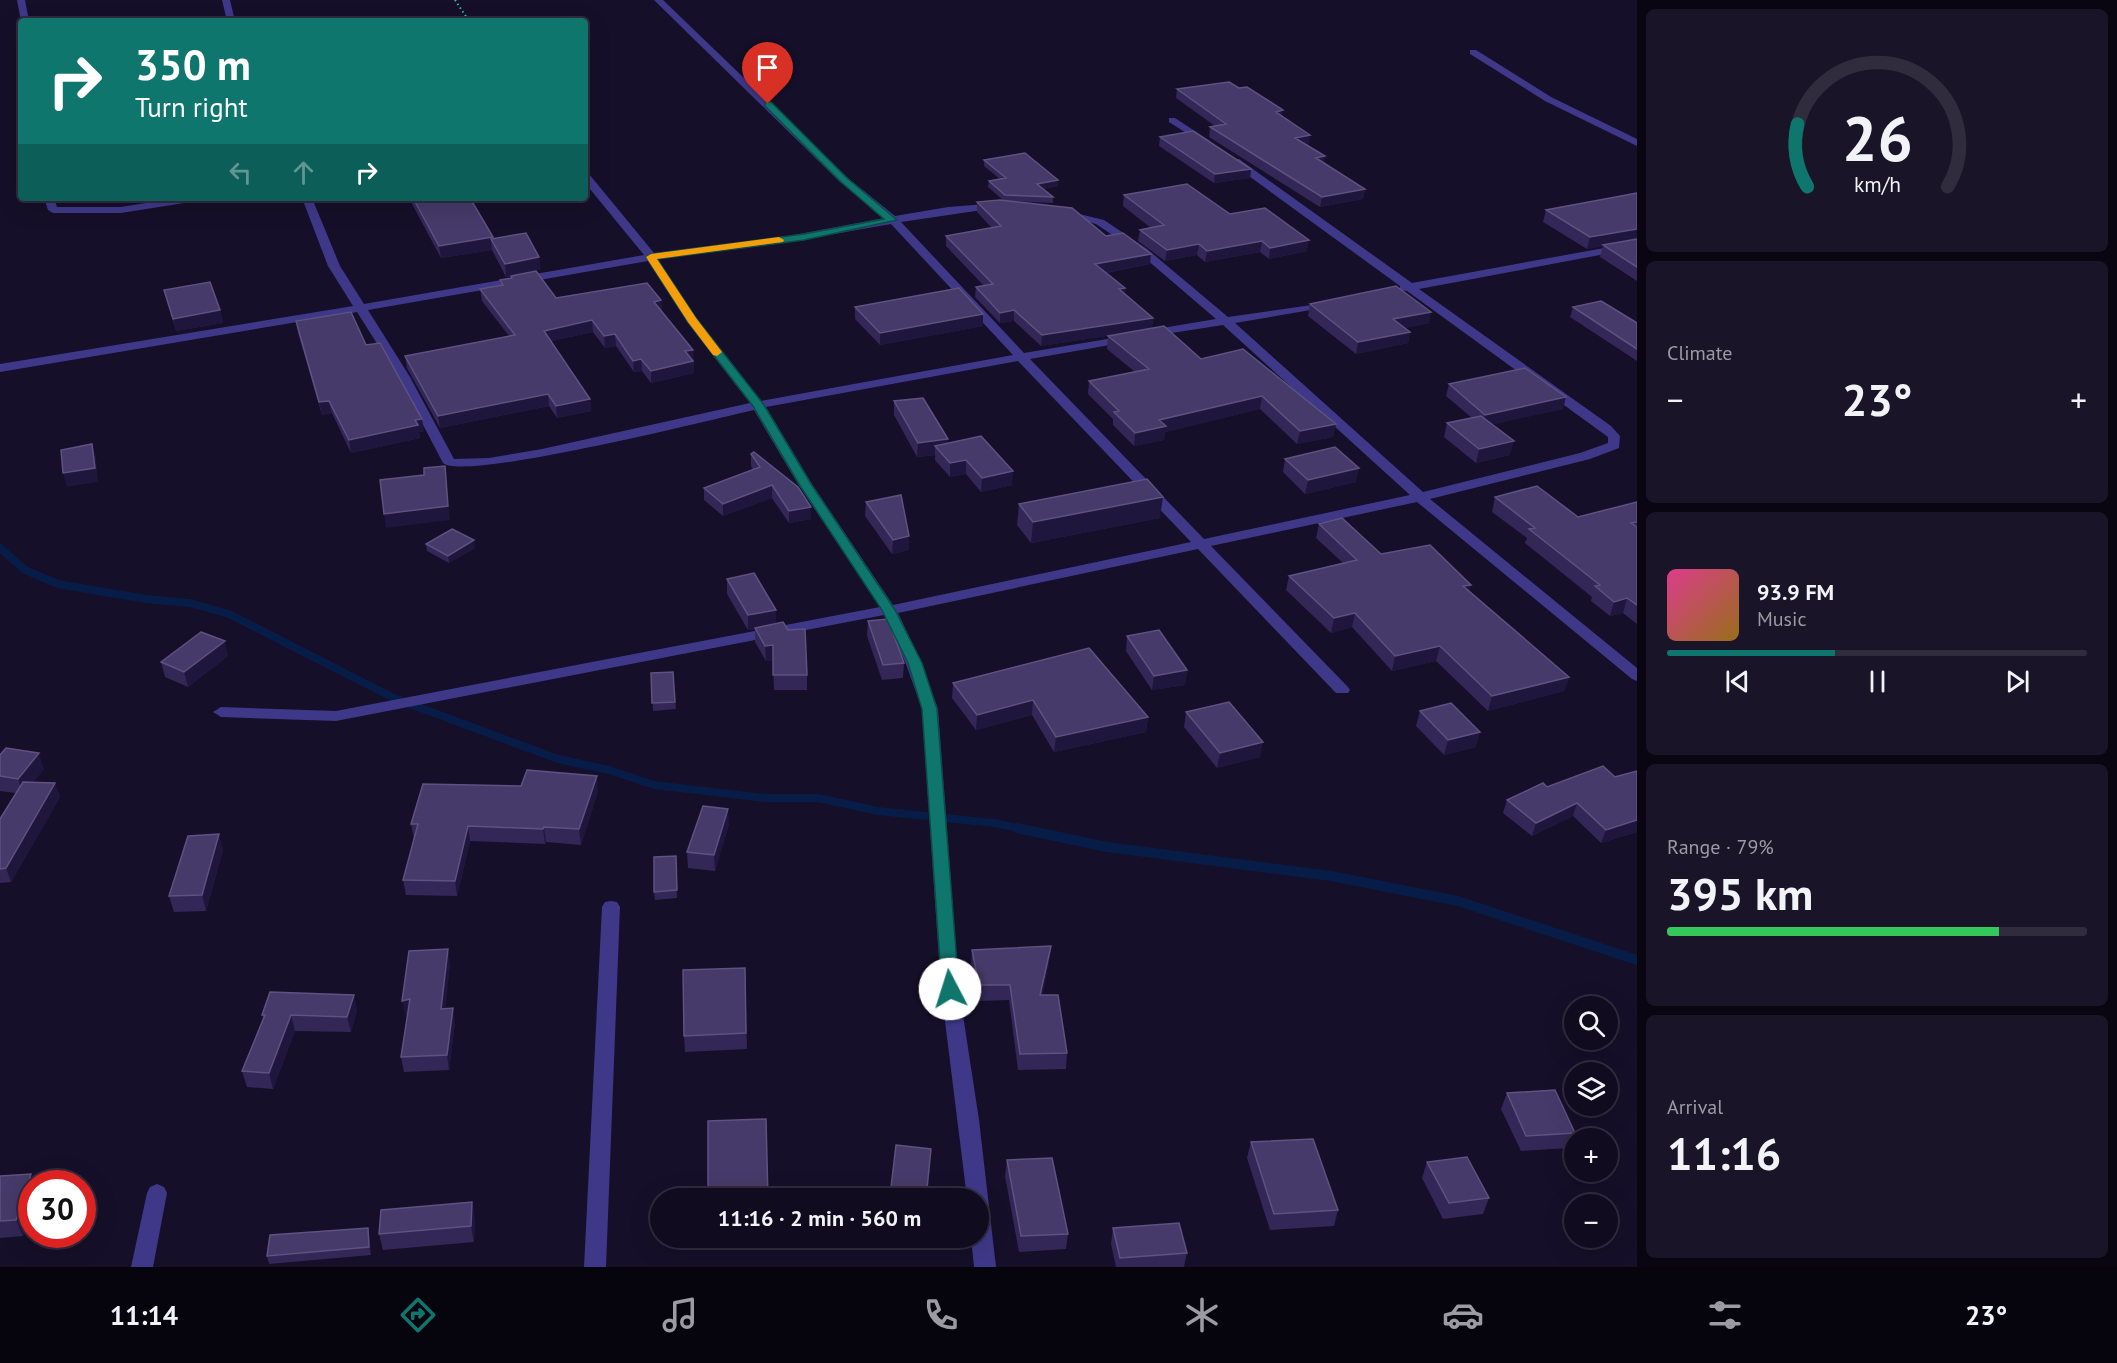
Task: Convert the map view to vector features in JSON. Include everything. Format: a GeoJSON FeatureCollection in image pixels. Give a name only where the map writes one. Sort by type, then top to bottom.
{"type":"FeatureCollection","features":[{"type":"Feature","properties":{"kind":"street"},"geometry":{"type":"LineString","coordinates":[[21,0],[24,18]]}},
{"type":"Feature","properties":{"kind":"street"},"geometry":{"type":"LineString","coordinates":[[226,0],[230,18]]}},
{"type":"Feature","properties":{"kind":"street"},"geometry":{"type":"LineString","coordinates":[[658,0],[844,180],[905,230],[1021,357],[1342,690]]}},
{"type":"Feature","properties":{"kind":"street"},"geometry":{"type":"LineString","coordinates":[[1473,52],[1548,99],[1637,143]]}},
{"type":"Feature","properties":{"kind":"street"},"geometry":{"type":"LineString","coordinates":[[221,712],[336,716],[889,610],[1420,497],[1585,456],[1608,449],[1616,442],[1606,429],[1218,149],[1172,120]]}},
{"type":"Feature","properties":{"kind":"street"},"geometry":{"type":"LineString","coordinates":[[588,180],[651,257],[692,320],[758,405],[805,484],[889,610],[915,663],[930,709],[950,989],[969,1120],[986,1267]]}},
{"type":"Feature","properties":{"kind":"street"},"geometry":{"type":"LineString","coordinates":[[50,201],[53,210],[121,210],[178,201]]}},
{"type":"Feature","properties":{"kind":"street"},"geometry":{"type":"LineString","coordinates":[[308,201],[334,266],[404,376],[450,463],[489,462],[542,453],[758,405],[1336,302]]}},
{"type":"Feature","properties":{"kind":"street"},"geometry":{"type":"LineString","coordinates":[[0,368],[360,309],[651,257],[794,238],[948,210],[1008,205]]}},
{"type":"Feature","properties":{"kind":"street"},"geometry":{"type":"LineString","coordinates":[[1043,208],[1085,216],[1116,232],[1224,321],[1420,497],[1637,676]]}},
{"type":"Feature","properties":{"kind":"street"},"geometry":{"type":"LineString","coordinates":[[1389,291],[1637,245]]}},
{"type":"Feature","properties":{"kind":"street"},"geometry":{"type":"LineString","coordinates":[[595,1267],[611,907]]}},
{"type":"Feature","properties":{"kind":"street"},"geometry":{"type":"LineString","coordinates":[[142,1267],[157,1193]]}},
{"type":"Feature","properties":{"kind":"path"},"geometry":{"type":"LineString","coordinates":[[454,0],[467,18]]}},
{"type":"Feature","properties":{"kind":"building"},"geometry":{"type":"Polygon","coordinates":[[[1229,82],[1239,88],[1247,87],[1283,110],[1276,112],[1310,135],[1295,138],[1325,156],[1316,158],[1365,189],[1322,197],[1210,127],[1226,124],[1177,89],[1229,82]]]}},
{"type":"Feature","properties":{"kind":"building"},"geometry":{"type":"Polygon","coordinates":[[[1193,131],[1251,169],[1215,174],[1160,137],[1193,131]]]}},
{"type":"Feature","properties":{"kind":"building"},"geometry":{"type":"Polygon","coordinates":[[[1025,153],[1058,180],[1037,184],[1053,197],[1005,195],[989,181],[1006,178],[984,160],[1025,153]]]}},
{"type":"Feature","properties":{"kind":"building"},"geometry":{"type":"Polygon","coordinates":[[[1187,184],[1230,214],[1265,208],[1309,240],[1270,248],[1262,241],[1207,251],[1199,244],[1167,250],[1140,230],[1164,225],[1124,195],[1187,184]]]}},
{"type":"Feature","properties":{"kind":"building"},"geometry":{"type":"Polygon","coordinates":[[[1637,193],[1637,229],[1590,237],[1546,210],[1637,193]]]}},
{"type":"Feature","properties":{"kind":"building"},"geometry":{"type":"Polygon","coordinates":[[[1000,200],[1072,208],[1106,236],[1123,233],[1151,254],[1095,264],[1125,288],[1119,289],[1153,318],[1042,335],[1014,310],[1000,313],[976,287],[993,284],[946,236],[1001,226],[977,202],[1000,200]]]}},
{"type":"Feature","properties":{"kind":"building"},"geometry":{"type":"Polygon","coordinates":[[[415,201],[472,201],[493,237],[439,246],[415,201]]]}},
{"type":"Feature","properties":{"kind":"building"},"geometry":{"type":"Polygon","coordinates":[[[526,233],[539,257],[505,264],[491,239],[526,233]]]}},
{"type":"Feature","properties":{"kind":"building"},"geometry":{"type":"Polygon","coordinates":[[[1637,239],[1637,267],[1603,245],[1637,239]]]}},
{"type":"Feature","properties":{"kind":"building"},"geometry":{"type":"Polygon","coordinates":[[[536,271],[556,298],[647,283],[661,300],[654,302],[693,350],[685,351],[693,361],[651,371],[641,359],[633,361],[615,334],[604,336],[592,320],[544,331],[590,399],[556,406],[548,394],[438,416],[405,356],[515,335],[480,289],[503,285],[500,280],[536,271]]]}},
{"type":"Feature","properties":{"kind":"building"},"geometry":{"type":"Polygon","coordinates":[[[210,282],[220,310],[173,319],[164,290],[210,282]]]}},
{"type":"Feature","properties":{"kind":"building"},"geometry":{"type":"Polygon","coordinates":[[[1396,286],[1431,312],[1393,319],[1410,332],[1358,342],[1310,304],[1396,286]]]}},
{"type":"Feature","properties":{"kind":"building"},"geometry":{"type":"Polygon","coordinates":[[[959,288],[983,314],[880,333],[855,307],[959,288]]]}},
{"type":"Feature","properties":{"kind":"building"},"geometry":{"type":"Polygon","coordinates":[[[1601,301],[1637,323],[1637,349],[1573,307],[1601,301]]]}},
{"type":"Feature","properties":{"kind":"building"},"geometry":{"type":"Polygon","coordinates":[[[351,312],[366,345],[380,343],[422,419],[415,420],[418,425],[349,440],[329,401],[319,402],[296,321],[351,312]]]}},
{"type":"Feature","properties":{"kind":"building"},"geometry":{"type":"Polygon","coordinates":[[[1164,326],[1201,359],[1243,349],[1336,424],[1300,431],[1262,396],[1159,420],[1166,426],[1135,433],[1114,412],[1119,411],[1089,381],[1149,369],[1108,336],[1164,326]]]}},
{"type":"Feature","properties":{"kind":"building"},"geometry":{"type":"Polygon","coordinates":[[[1525,368],[1566,397],[1485,415],[1449,384],[1525,368]]]}},
{"type":"Feature","properties":{"kind":"building"},"geometry":{"type":"Polygon","coordinates":[[[923,398],[948,439],[918,443],[894,401],[923,398]]]}},
{"type":"Feature","properties":{"kind":"building"},"geometry":{"type":"Polygon","coordinates":[[[1481,416],[1514,441],[1479,449],[1447,423],[1481,416]]]}},
{"type":"Feature","properties":{"kind":"building"},"geometry":{"type":"Polygon","coordinates":[[[981,436],[1013,471],[982,478],[966,460],[950,463],[935,446],[981,436]]]}},
{"type":"Feature","properties":{"kind":"building"},"geometry":{"type":"Polygon","coordinates":[[[92,444],[95,468],[63,473],[61,450],[92,444]]]}},
{"type":"Feature","properties":{"kind":"building"},"geometry":{"type":"Polygon","coordinates":[[[1335,447],[1359,468],[1308,480],[1285,459],[1335,447]]]}},
{"type":"Feature","properties":{"kind":"building"},"geometry":{"type":"Polygon","coordinates":[[[754,452],[798,487],[811,507],[789,511],[772,485],[723,504],[704,488],[760,467],[751,454],[754,452]]]}},
{"type":"Feature","properties":{"kind":"building"},"geometry":{"type":"Polygon","coordinates":[[[445,466],[448,506],[384,514],[380,480],[424,475],[424,468],[445,466]]]}},
{"type":"Feature","properties":{"kind":"building"},"geometry":{"type":"Polygon","coordinates":[[[1147,479],[1163,497],[1033,522],[1019,504],[1147,479]]]}},
{"type":"Feature","properties":{"kind":"building"},"geometry":{"type":"Polygon","coordinates":[[[1537,486],[1578,517],[1637,502],[1637,522],[1631,523],[1637,527],[1637,605],[1627,598],[1614,602],[1595,586],[1600,585],[1529,529],[1535,528],[1495,497],[1537,486]]]}},
{"type":"Feature","properties":{"kind":"building"},"geometry":{"type":"Polygon","coordinates":[[[901,495],[909,536],[893,540],[866,502],[901,495]]]}},
{"type":"Feature","properties":{"kind":"building"},"geometry":{"type":"Polygon","coordinates":[[[1342,518],[1381,554],[1430,545],[1471,585],[1463,586],[1569,677],[1492,696],[1440,646],[1395,656],[1355,613],[1334,618],[1289,576],[1357,560],[1319,524],[1342,518]]]}},
{"type":"Feature","properties":{"kind":"building"},"geometry":{"type":"Polygon","coordinates":[[[452,529],[474,540],[448,556],[426,544],[452,529]]]}},
{"type":"Feature","properties":{"kind":"building"},"geometry":{"type":"Polygon","coordinates":[[[754,573],[776,610],[748,615],[727,579],[754,573]]]}},
{"type":"Feature","properties":{"kind":"building"},"geometry":{"type":"Polygon","coordinates":[[[888,619],[904,663],[883,665],[868,621],[888,619]]]}},
{"type":"Feature","properties":{"kind":"building"},"geometry":{"type":"Polygon","coordinates":[[[783,622],[788,630],[805,629],[807,675],[773,675],[773,645],[765,646],[755,628],[783,622]]]}},
{"type":"Feature","properties":{"kind":"building"},"geometry":{"type":"Polygon","coordinates":[[[1159,630],[1187,670],[1154,676],[1127,636],[1159,630]]]}},
{"type":"Feature","properties":{"kind":"building"},"geometry":{"type":"Polygon","coordinates":[[[201,632],[225,641],[184,672],[161,662],[201,632]]]}},
{"type":"Feature","properties":{"kind":"building"},"geometry":{"type":"Polygon","coordinates":[[[1089,648],[1148,717],[1056,737],[1033,700],[977,715],[953,683],[1089,648]]]}},
{"type":"Feature","properties":{"kind":"building"},"geometry":{"type":"Polygon","coordinates":[[[673,672],[675,702],[652,703],[651,673],[673,672]]]}},
{"type":"Feature","properties":{"kind":"building"},"geometry":{"type":"Polygon","coordinates":[[[1229,702],[1263,742],[1220,753],[1186,712],[1229,702]]]}},
{"type":"Feature","properties":{"kind":"building"},"geometry":{"type":"Polygon","coordinates":[[[1451,703],[1480,732],[1448,740],[1420,711],[1451,703]]]}},
{"type":"Feature","properties":{"kind":"building"},"geometry":{"type":"Polygon","coordinates":[[[6,748],[39,753],[18,779],[0,776],[0,755],[6,748]]]}},
{"type":"Feature","properties":{"kind":"building"},"geometry":{"type":"Polygon","coordinates":[[[1603,766],[1615,777],[1637,771],[1637,820],[1606,830],[1577,803],[1536,823],[1507,800],[1543,783],[1547,787],[1603,766]]]}},
{"type":"Feature","properties":{"kind":"building"},"geometry":{"type":"Polygon","coordinates":[[[527,770],[597,776],[579,829],[468,826],[455,881],[403,880],[418,824],[411,824],[423,784],[521,786],[527,770]]]}},
{"type":"Feature","properties":{"kind":"building"},"geometry":{"type":"Polygon","coordinates":[[[23,782],[55,783],[6,868],[0,869],[0,819],[23,782]]]}},
{"type":"Feature","properties":{"kind":"building"},"geometry":{"type":"Polygon","coordinates":[[[703,806],[728,809],[714,855],[687,852],[703,806]]]}},
{"type":"Feature","properties":{"kind":"building"},"geometry":{"type":"Polygon","coordinates":[[[219,834],[202,895],[169,896],[188,836],[219,834]]]}},
{"type":"Feature","properties":{"kind":"building"},"geometry":{"type":"Polygon","coordinates":[[[676,856],[677,890],[654,892],[654,857],[676,856]]]}},
{"type":"Feature","properties":{"kind":"building"},"geometry":{"type":"Polygon","coordinates":[[[1051,946],[1040,995],[1058,995],[1067,1053],[1020,1054],[1010,985],[979,985],[972,950],[1051,946]]]}},
{"type":"Feature","properties":{"kind":"building"},"geometry":{"type":"Polygon","coordinates":[[[448,949],[441,1009],[453,1008],[447,1055],[401,1057],[410,999],[402,1001],[409,951],[448,949]]]}},
{"type":"Feature","properties":{"kind":"building"},"geometry":{"type":"Polygon","coordinates":[[[745,968],[746,1033],[684,1036],[683,970],[745,968]]]}},
{"type":"Feature","properties":{"kind":"building"},"geometry":{"type":"Polygon","coordinates":[[[270,992],[354,995],[347,1017],[291,1015],[269,1073],[242,1071],[265,1015],[262,1015],[270,992]]]}},
{"type":"Feature","properties":{"kind":"building"},"geometry":{"type":"Polygon","coordinates":[[[1555,1090],[1564,1109],[1564,1116],[1567,1116],[1573,1128],[1564,1128],[1564,1134],[1526,1136],[1507,1093],[1555,1090]]]}},
{"type":"Feature","properties":{"kind":"building"},"geometry":{"type":"Polygon","coordinates":[[[766,1119],[768,1188],[708,1188],[708,1121],[766,1119]]]}},
{"type":"Feature","properties":{"kind":"building"},"geometry":{"type":"Polygon","coordinates":[[[1313,1139],[1338,1210],[1274,1214],[1251,1142],[1313,1139]]]}},
{"type":"Feature","properties":{"kind":"building"},"geometry":{"type":"Polygon","coordinates":[[[896,1145],[931,1149],[927,1188],[891,1188],[896,1145]]]}},
{"type":"Feature","properties":{"kind":"building"},"geometry":{"type":"Polygon","coordinates":[[[1467,1157],[1489,1198],[1449,1203],[1427,1162],[1467,1157]]]}},
{"type":"Feature","properties":{"kind":"building"},"geometry":{"type":"Polygon","coordinates":[[[1052,1158],[1068,1234],[1021,1236],[1007,1160],[1052,1158]]]}},
{"type":"Feature","properties":{"kind":"building"},"geometry":{"type":"Polygon","coordinates":[[[18,1175],[16,1220],[0,1221],[0,1176],[18,1175]]]}},
{"type":"Feature","properties":{"kind":"building"},"geometry":{"type":"Polygon","coordinates":[[[472,1202],[471,1226],[379,1234],[381,1210],[472,1202]]]}},
{"type":"Feature","properties":{"kind":"building"},"geometry":{"type":"Polygon","coordinates":[[[1179,1223],[1187,1253],[1120,1258],[1113,1228],[1179,1223]]]}},
{"type":"Feature","properties":{"kind":"building"},"geometry":{"type":"Polygon","coordinates":[[[368,1228],[369,1247],[267,1256],[270,1235],[368,1228]]]}},
{"type":"Feature","properties":{"kind":"waterway"},"geometry":{"type":"LineString","coordinates":[[0,548],[25,570],[58,584],[146,599],[190,603],[229,614],[394,698],[558,759],[609,770],[654,785],[764,798],[818,798],[878,811],[994,823],[1024,829]]}},
{"type":"Feature","properties":{"kind":"waterway"},"geometry":{"type":"LineString","coordinates":[[1017,828],[1107,847],[1331,876],[1458,901],[1637,960]]}},
{"type":"Feature","properties":{"kind":"slow traffic"},"geometry":{"type":"LineString","coordinates":[[717,352],[692,320],[651,257],[779,240]]}},
{"type":"Feature","properties":{"kind":"route"},"geometry":{"type":"LineString","coordinates":[[768,104],[844,180],[872,206],[892,220],[804,237],[651,257],[692,320],[758,405],[805,484],[889,610],[915,663],[930,709],[950,989]]}}]}
